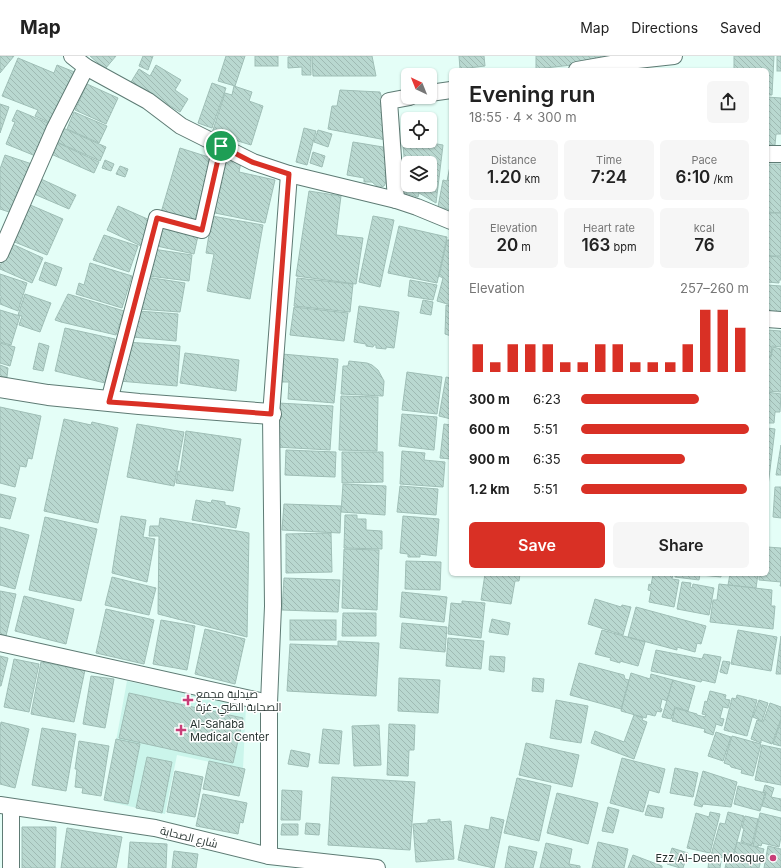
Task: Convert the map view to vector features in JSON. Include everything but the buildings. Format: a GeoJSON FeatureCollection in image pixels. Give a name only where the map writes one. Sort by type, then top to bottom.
{"type":"FeatureCollection","features":[{"type":"Feature","properties":{"kind":"street"},"geometry":{"type":"LineString","coordinates":[[72,56],[86,67],[148,101],[181,126],[252,162],[289,174],[396,200],[449,220]]}},
{"type":"Feature","properties":{"kind":"street"},"geometry":{"type":"LineString","coordinates":[[588,68],[628,61],[674,56]]}},
{"type":"Feature","properties":{"kind":"street"},"geometry":{"type":"LineString","coordinates":[[0,254],[56,128],[86,67]]}},
{"type":"Feature","properties":{"kind":"street"},"geometry":{"type":"LineString","coordinates":[[437,91],[449,90]]}},
{"type":"Feature","properties":{"kind":"street"},"geometry":{"type":"LineString","coordinates":[[396,200],[389,102],[401,99]]}},
{"type":"Feature","properties":{"kind":"street"},"geometry":{"type":"LineString","coordinates":[[109,402],[157,218],[202,230],[221,146]]}},
{"type":"Feature","properties":{"kind":"street"},"geometry":{"type":"LineString","coordinates":[[769,154],[781,154]]}},
{"type":"Feature","properties":{"kind":"street"},"geometry":{"type":"LineString","coordinates":[[268,856],[269,703],[273,606],[271,414],[289,174]]}},
{"type":"Feature","properties":{"kind":"street"},"geometry":{"type":"LineString","coordinates":[[769,319],[781,320]]}},
{"type":"Feature","properties":{"kind":"street"},"geometry":{"type":"LineString","coordinates":[[0,387],[109,402],[271,414]]}},
{"type":"Feature","properties":{"kind":"street"},"geometry":{"type":"LineString","coordinates":[[0,643],[269,703]]}},
{"type":"Feature","properties":{"kind":"street"},"geometry":{"type":"LineString","coordinates":[[6,806],[10,868]]}},
{"type":"Feature","properties":{"kind":"street","name":"شارع الصحابة"},"geometry":{"type":"LineString","coordinates":[[6,806],[155,828],[268,856],[377,868]]}},
{"type":"Feature","properties":{"kind":"shaded area","name":"Al-Sahaba Medical Center"},"geometry":{"type":"Polygon","coordinates":[[[127,681],[246,706],[243,769],[177,755],[165,814],[105,801],[127,681]]]}},
{"type":"Feature","properties":{"kind":"place","name":"صيدلية مجمع الصحابة الطبي-غزة"},"geometry":{"type":"Point","coordinates":[188,700]}},
{"type":"Feature","properties":{"kind":"place","name":"Al-Sahaba Medical Center"},"geometry":{"type":"Point","coordinates":[181,730]}},
{"type":"Feature","properties":{"kind":"place","name":"Ezz Al-Deen Mosque"},"geometry":{"type":"Point","coordinates":[773,858]}},
{"type":"Feature","properties":{"kind":"route"},"geometry":{"type":"LineString","coordinates":[[221,146],[252,162],[289,174],[271,414],[109,402],[157,218],[202,230],[221,146]]}}]}
